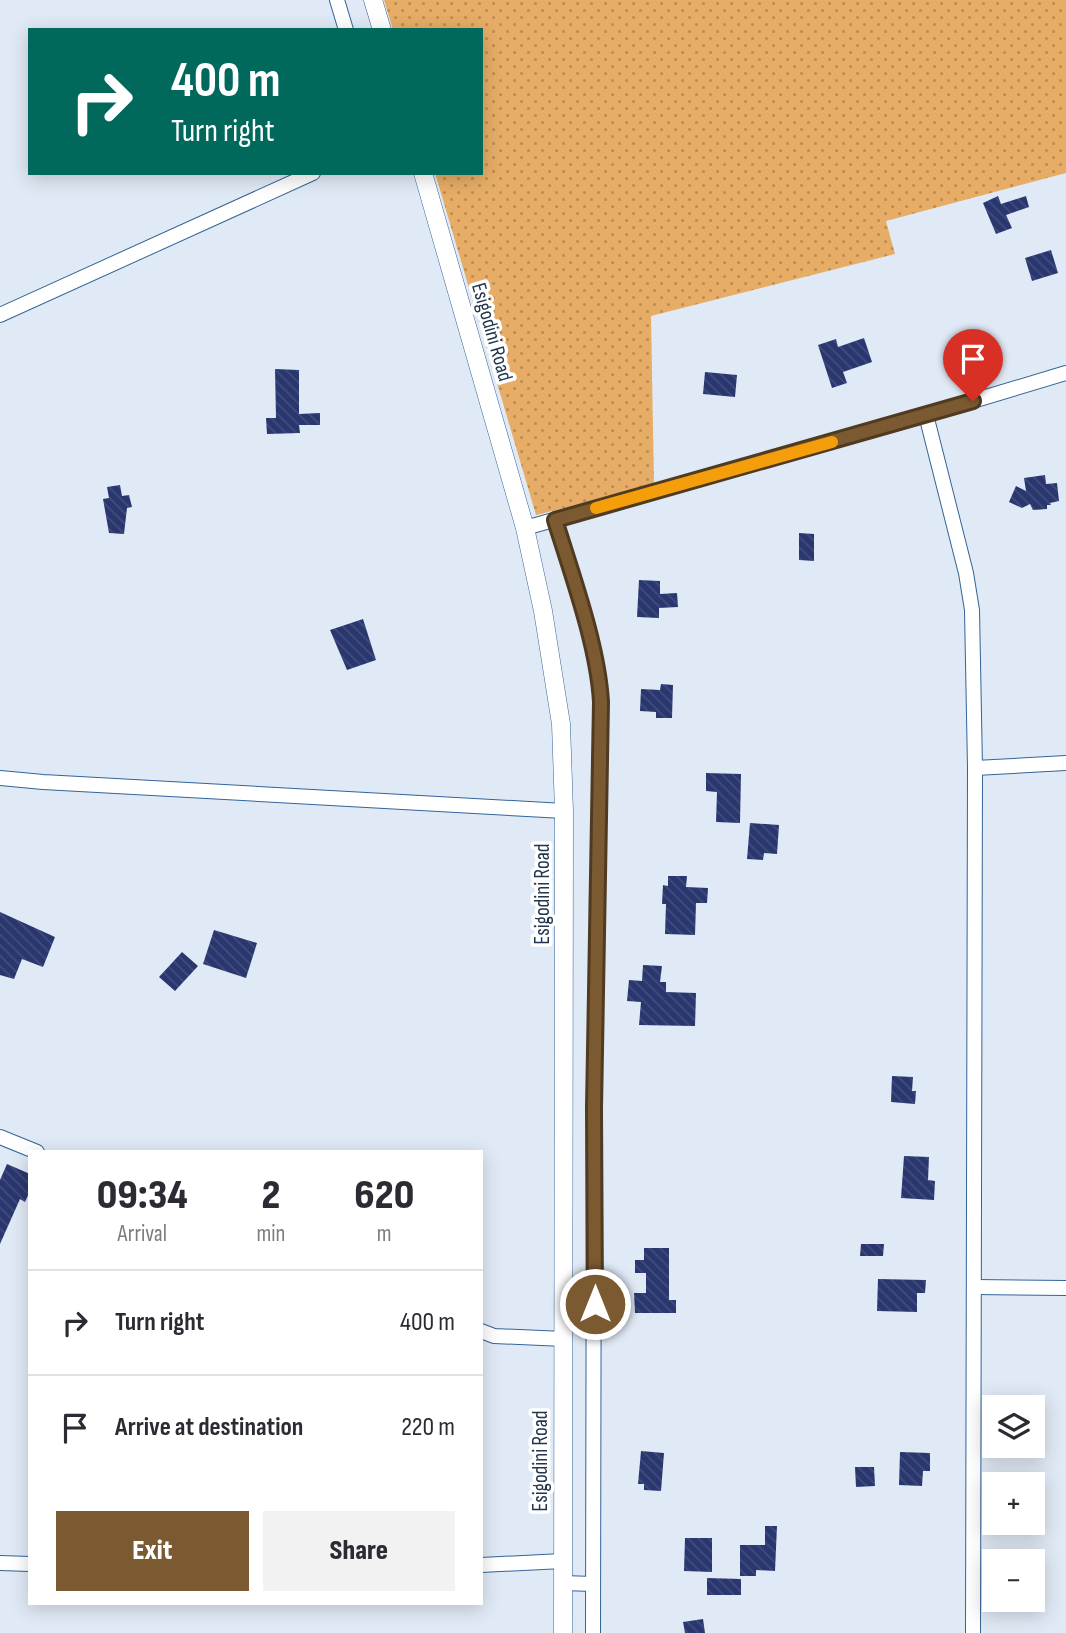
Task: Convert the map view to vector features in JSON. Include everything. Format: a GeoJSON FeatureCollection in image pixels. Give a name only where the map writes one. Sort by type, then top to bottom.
{"type":"FeatureCollection","features":[{"type":"Feature","properties":{"kind":"main road"},"geometry":{"type":"LineString","coordinates":[[373,0],[381,28]]}},
{"type":"Feature","properties":{"kind":"main road","name":"Esigodini Road"},"geometry":{"type":"LineString","coordinates":[[424,175],[525,528],[543,611],[561,724],[564,811],[563,1633]]}},
{"type":"Feature","properties":{"kind":"street"},"geometry":{"type":"LineString","coordinates":[[337,0],[345,28]]}},
{"type":"Feature","properties":{"kind":"street"},"geometry":{"type":"LineString","coordinates":[[0,315],[309,175]]}},
{"type":"Feature","properties":{"kind":"street"},"geometry":{"type":"LineString","coordinates":[[525,528],[1066,373]]}},
{"type":"Feature","properties":{"kind":"street"},"geometry":{"type":"LineString","coordinates":[[926,415],[970,593],[975,768],[973,1633]]}},
{"type":"Feature","properties":{"kind":"street"},"geometry":{"type":"LineString","coordinates":[[555,520],[587,631],[600,683],[601,702],[594,1108],[593,1633]]}},
{"type":"Feature","properties":{"kind":"street"},"geometry":{"type":"LineString","coordinates":[[975,768],[1066,762]]}},
{"type":"Feature","properties":{"kind":"street"},"geometry":{"type":"LineString","coordinates":[[0,778],[564,811]]}},
{"type":"Feature","properties":{"kind":"street"},"geometry":{"type":"LineString","coordinates":[[0,1137],[32,1150]]}},
{"type":"Feature","properties":{"kind":"street"},"geometry":{"type":"LineString","coordinates":[[974,1287],[1066,1288]]}},
{"type":"Feature","properties":{"kind":"street"},"geometry":{"type":"LineString","coordinates":[[483,1332],[494,1336],[564,1339]]}},
{"type":"Feature","properties":{"kind":"street"},"geometry":{"type":"LineString","coordinates":[[483,1564],[563,1561]]}},
{"type":"Feature","properties":{"kind":"street"},"geometry":{"type":"LineString","coordinates":[[0,1563],[28,1564]]}},
{"type":"Feature","properties":{"kind":"street"},"geometry":{"type":"LineString","coordinates":[[563,1583],[593,1584]]}},
{"type":"Feature","properties":{"kind":"shaded area"},"geometry":{"type":"Polygon","coordinates":[[[384,0],[1066,0],[1066,173],[886,221],[895,254],[651,316],[654,486],[536,515],[436,175],[483,175],[483,28],[392,28],[384,0]]]}},
{"type":"Feature","properties":{"kind":"building"},"geometry":{"type":"Polygon","coordinates":[[[998,196],[1001,204],[1026,196],[1029,207],[1006,215],[1012,228],[996,234],[983,203],[998,196]]]}},
{"type":"Feature","properties":{"kind":"building"},"geometry":{"type":"Polygon","coordinates":[[[1051,250],[1058,273],[1032,281],[1025,258],[1051,250]]]}},
{"type":"Feature","properties":{"kind":"building"},"geometry":{"type":"Polygon","coordinates":[[[864,338],[872,362],[843,372],[847,383],[832,388],[818,345],[836,339],[838,347],[864,338]]]}},
{"type":"Feature","properties":{"kind":"building"},"geometry":{"type":"Polygon","coordinates":[[[275,369],[299,370],[299,414],[320,413],[320,425],[299,425],[300,433],[267,434],[266,418],[276,418],[275,369]]]}},
{"type":"Feature","properties":{"kind":"building"},"geometry":{"type":"Polygon","coordinates":[[[705,372],[737,375],[735,397],[703,394],[705,372]]]}},
{"type":"Feature","properties":{"kind":"building"},"geometry":{"type":"Polygon","coordinates":[[[1045,475],[1046,484],[1057,483],[1059,501],[1047,505],[1047,509],[1033,510],[1030,504],[1022,508],[1009,502],[1016,486],[1026,491],[1024,478],[1045,475]]]}},
{"type":"Feature","properties":{"kind":"building"},"geometry":{"type":"Polygon","coordinates":[[[120,485],[122,496],[129,495],[132,507],[127,508],[124,534],[109,533],[103,499],[109,498],[107,487],[120,485]]]}},
{"type":"Feature","properties":{"kind":"building"},"geometry":{"type":"Polygon","coordinates":[[[799,533],[814,534],[814,561],[799,560],[799,533]]]}},
{"type":"Feature","properties":{"kind":"building"},"geometry":{"type":"Polygon","coordinates":[[[639,580],[660,581],[660,594],[677,593],[678,607],[659,608],[659,618],[637,617],[639,580]]]}},
{"type":"Feature","properties":{"kind":"building"},"geometry":{"type":"Polygon","coordinates":[[[363,619],[376,660],[347,670],[330,630],[363,619]]]}},
{"type":"Feature","properties":{"kind":"building"},"geometry":{"type":"Polygon","coordinates":[[[661,684],[673,685],[672,718],[656,718],[656,712],[640,711],[641,689],[660,690],[661,684]]]}},
{"type":"Feature","properties":{"kind":"building"},"geometry":{"type":"Polygon","coordinates":[[[706,773],[741,774],[740,823],[716,822],[717,792],[706,791],[706,773]]]}},
{"type":"Feature","properties":{"kind":"building"},"geometry":{"type":"Polygon","coordinates":[[[750,823],[779,825],[777,854],[764,853],[763,860],[747,859],[750,823]]]}},
{"type":"Feature","properties":{"kind":"building"},"geometry":{"type":"Polygon","coordinates":[[[668,876],[687,876],[686,887],[708,888],[707,903],[696,903],[695,935],[665,934],[666,904],[662,904],[663,885],[668,886],[668,876]]]}},
{"type":"Feature","properties":{"kind":"building"},"geometry":{"type":"Polygon","coordinates":[[[0,912],[55,937],[43,967],[22,959],[14,979],[0,975],[0,912]]]}},
{"type":"Feature","properties":{"kind":"building"},"geometry":{"type":"Polygon","coordinates":[[[214,930],[257,943],[246,978],[203,964],[214,930]]]}},
{"type":"Feature","properties":{"kind":"building"},"geometry":{"type":"Polygon","coordinates":[[[182,952],[198,966],[175,991],[159,977],[182,952]]]}},
{"type":"Feature","properties":{"kind":"building"},"geometry":{"type":"Polygon","coordinates":[[[643,965],[662,966],[660,982],[666,982],[666,992],[696,993],[695,1026],[639,1025],[641,1002],[627,1001],[629,980],[642,981],[643,965]]]}},
{"type":"Feature","properties":{"kind":"building"},"geometry":{"type":"Polygon","coordinates":[[[892,1076],[913,1077],[915,1104],[891,1102],[892,1076]]]}},
{"type":"Feature","properties":{"kind":"building"},"geometry":{"type":"Polygon","coordinates":[[[904,1156],[929,1157],[928,1180],[935,1181],[934,1200],[901,1198],[904,1156]]]}},
{"type":"Feature","properties":{"kind":"building"},"geometry":{"type":"Polygon","coordinates":[[[7,1164],[28,1173],[28,1195],[25,1202],[20,1199],[0,1244],[0,1180],[7,1164]]]}},
{"type":"Feature","properties":{"kind":"building"},"geometry":{"type":"Polygon","coordinates":[[[861,1244],[884,1244],[883,1256],[860,1256],[861,1244]]]}},
{"type":"Feature","properties":{"kind":"building"},"geometry":{"type":"Polygon","coordinates":[[[644,1248],[669,1248],[669,1300],[676,1300],[676,1313],[635,1313],[634,1293],[646,1293],[646,1273],[635,1273],[635,1260],[644,1260],[644,1248]]]}},
{"type":"Feature","properties":{"kind":"building"},"geometry":{"type":"Polygon","coordinates":[[[878,1279],[926,1280],[925,1293],[917,1293],[917,1312],[877,1311],[878,1279]]]}},
{"type":"Feature","properties":{"kind":"building"},"geometry":{"type":"Polygon","coordinates":[[[641,1451],[664,1453],[661,1491],[644,1490],[644,1484],[638,1484],[641,1451]]]}},
{"type":"Feature","properties":{"kind":"building"},"geometry":{"type":"Polygon","coordinates":[[[900,1452],[930,1453],[930,1471],[923,1471],[922,1486],[899,1485],[900,1452]]]}},
{"type":"Feature","properties":{"kind":"building"},"geometry":{"type":"Polygon","coordinates":[[[855,1467],[874,1467],[875,1486],[856,1487],[855,1467]]]}},
{"type":"Feature","properties":{"kind":"building"},"geometry":{"type":"Polygon","coordinates":[[[765,1526],[777,1526],[775,1571],[756,1570],[756,1576],[740,1576],[740,1545],[765,1545],[765,1526]]]}},
{"type":"Feature","properties":{"kind":"building"},"geometry":{"type":"Polygon","coordinates":[[[685,1538],[712,1538],[712,1572],[684,1571],[685,1538]]]}},
{"type":"Feature","properties":{"kind":"building"},"geometry":{"type":"Polygon","coordinates":[[[707,1578],[741,1579],[741,1595],[707,1595],[707,1578]]]}},
{"type":"Feature","properties":{"kind":"building"},"geometry":{"type":"Polygon","coordinates":[[[703,1619],[705,1633],[685,1633],[683,1622],[703,1619]]]}},
{"type":"Feature","properties":{"kind":"slow traffic"},"geometry":{"type":"LineString","coordinates":[[596,508],[832,442]]}},
{"type":"Feature","properties":{"kind":"route"},"geometry":{"type":"LineString","coordinates":[[595,1304],[594,1108],[601,702],[600,683],[587,631],[555,520],[973,401]]}}]}
